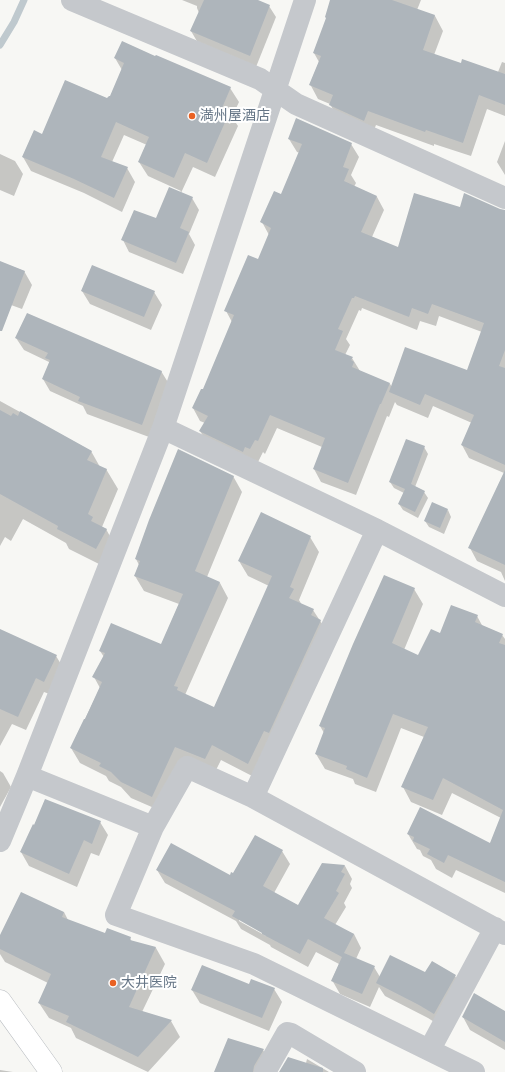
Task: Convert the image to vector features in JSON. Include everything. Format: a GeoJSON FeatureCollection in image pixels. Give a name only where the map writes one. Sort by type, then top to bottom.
{"type":"FeatureCollection","features":[{"type":"Feature","properties":{"kind":"main road"},"geometry":{"type":"LineString","coordinates":[[0,1001],[51,1072]]}},
{"type":"Feature","properties":{"kind":"street"},"geometry":{"type":"LineString","coordinates":[[72,0],[260,78],[296,104],[505,198]]}},
{"type":"Feature","properties":{"kind":"street"},"geometry":{"type":"LineString","coordinates":[[0,841],[27,776],[163,428],[305,0]]}},
{"type":"Feature","properties":{"kind":"street"},"geometry":{"type":"LineString","coordinates":[[163,428],[377,530],[505,596]]}},
{"type":"Feature","properties":{"kind":"street"},"geometry":{"type":"LineString","coordinates":[[253,797],[377,530]]}},
{"type":"Feature","properties":{"kind":"street"},"geometry":{"type":"LineString","coordinates":[[430,1049],[500,931],[253,797],[187,768],[153,827],[116,915],[254,964],[430,1049],[474,1072]]}},
{"type":"Feature","properties":{"kind":"street"},"geometry":{"type":"LineString","coordinates":[[27,776],[153,827]]}},
{"type":"Feature","properties":{"kind":"street"},"geometry":{"type":"LineString","coordinates":[[266,1072],[287,1033],[355,1072]]}},
{"type":"Feature","properties":{"kind":"building"},"geometry":{"type":"Polygon","coordinates":[[[204,0],[258,0],[270,5],[250,56],[190,31],[204,0]]]}},
{"type":"Feature","properties":{"kind":"building"},"geometry":{"type":"Polygon","coordinates":[[[330,0],[392,0],[435,15],[423,50],[461,63],[462,59],[505,74],[505,105],[479,95],[463,143],[426,130],[425,132],[368,111],[364,121],[329,105],[333,95],[309,85],[321,56],[313,53],[326,18],[330,0]]]}},
{"type":"Feature","properties":{"kind":"building"},"geometry":{"type":"Polygon","coordinates":[[[122,41],[231,87],[222,108],[230,111],[207,163],[185,153],[174,178],[138,162],[149,137],[116,122],[101,157],[128,167],[114,198],[22,157],[34,130],[42,134],[65,80],[107,98],[110,96],[124,63],[114,58],[122,41]]]}},
{"type":"Feature","properties":{"kind":"building"},"geometry":{"type":"Polygon","coordinates":[[[296,118],[352,143],[343,167],[349,169],[344,181],[377,196],[361,232],[398,247],[414,193],[460,207],[464,193],[505,210],[505,350],[499,366],[505,368],[505,465],[461,445],[474,415],[425,394],[420,405],[389,392],[405,347],[467,370],[484,323],[432,304],[428,314],[412,308],[409,317],[355,296],[352,298],[338,329],[343,331],[335,350],[353,357],[351,360],[354,362],[352,367],[390,383],[348,483],[313,469],[325,438],[270,415],[258,441],[255,440],[250,449],[245,447],[243,452],[199,431],[208,416],[192,408],[201,389],[203,389],[234,315],[224,311],[248,255],[258,259],[271,228],[260,222],[274,191],[281,194],[302,144],[288,139],[296,118]]]}},
{"type":"Feature","properties":{"kind":"building"},"geometry":{"type":"Polygon","coordinates":[[[169,187],[193,197],[180,228],[189,232],[176,263],[121,240],[134,210],[156,218],[169,187]]]}},
{"type":"Feature","properties":{"kind":"building"},"geometry":{"type":"Polygon","coordinates":[[[0,261],[25,271],[2,331],[0,331],[0,261]]]}},
{"type":"Feature","properties":{"kind":"building"},"geometry":{"type":"Polygon","coordinates":[[[92,265],[155,291],[144,317],[81,291],[92,265]]]}},
{"type":"Feature","properties":{"kind":"building"},"geometry":{"type":"Polygon","coordinates":[[[27,313],[162,371],[142,425],[78,401],[80,397],[42,379],[50,360],[45,358],[48,353],[15,338],[27,313]]]}},
{"type":"Feature","properties":{"kind":"building"},"geometry":{"type":"Polygon","coordinates":[[[0,410],[11,416],[13,413],[18,416],[20,411],[92,451],[87,460],[107,469],[88,514],[93,517],[91,521],[107,529],[96,549],[57,529],[58,526],[0,494],[0,410]]]}},
{"type":"Feature","properties":{"kind":"building"},"geometry":{"type":"Polygon","coordinates":[[[406,439],[425,446],[411,484],[425,491],[415,512],[398,504],[405,489],[389,482],[406,439]]]}},
{"type":"Feature","properties":{"kind":"building"},"geometry":{"type":"Polygon","coordinates":[[[178,449],[234,476],[195,571],[220,582],[174,686],[178,687],[177,690],[214,707],[272,576],[238,561],[261,512],[311,536],[290,587],[294,589],[289,598],[314,609],[311,615],[321,620],[269,733],[264,731],[248,764],[212,745],[205,759],[175,747],[152,797],[121,782],[111,772],[99,766],[101,763],[70,748],[102,682],[92,677],[105,653],[99,651],[111,623],[161,644],[183,594],[134,576],[140,561],[135,559],[178,449]]]}},
{"type":"Feature","properties":{"kind":"building"},"geometry":{"type":"Polygon","coordinates":[[[505,470],[505,565],[468,548],[505,470]]]}},
{"type":"Feature","properties":{"kind":"building"},"geometry":{"type":"Polygon","coordinates":[[[432,502],[448,509],[440,528],[424,521],[432,502]]]}},
{"type":"Feature","properties":{"kind":"building"},"geometry":{"type":"Polygon","coordinates":[[[384,575],[415,588],[392,643],[418,655],[431,629],[440,633],[451,605],[478,615],[475,622],[503,634],[499,643],[505,645],[505,882],[448,855],[444,863],[427,854],[430,849],[413,841],[414,837],[407,834],[420,807],[490,843],[503,810],[443,778],[433,800],[401,787],[428,727],[393,714],[367,778],[346,769],[347,766],[315,754],[325,728],[319,726],[384,575]]]}},
{"type":"Feature","properties":{"kind":"building"},"geometry":{"type":"Polygon","coordinates":[[[0,629],[57,655],[44,682],[36,678],[18,717],[0,709],[0,629]]]}},
{"type":"Feature","properties":{"kind":"building"},"geometry":{"type":"Polygon","coordinates":[[[45,799],[101,821],[92,844],[84,840],[69,874],[20,852],[45,799]]]}},
{"type":"Feature","properties":{"kind":"building"},"geometry":{"type":"Polygon","coordinates":[[[255,835],[283,850],[263,886],[298,905],[322,863],[345,865],[341,872],[345,874],[336,891],[339,893],[324,918],[354,934],[344,953],[375,966],[362,994],[331,981],[342,957],[308,939],[300,954],[232,916],[235,911],[156,870],[171,843],[230,875],[231,872],[233,873],[255,835]]]}},
{"type":"Feature","properties":{"kind":"building"},"geometry":{"type":"Polygon","coordinates":[[[21,892],[64,912],[62,917],[105,933],[107,928],[131,937],[130,940],[156,947],[129,1007],[172,1020],[138,1057],[66,1022],[69,1016],[38,1003],[51,974],[0,949],[0,935],[21,892]]]}},
{"type":"Feature","properties":{"kind":"building"},"geometry":{"type":"Polygon","coordinates":[[[390,955],[425,972],[432,961],[456,975],[434,1014],[376,983],[390,955]]]}},
{"type":"Feature","properties":{"kind":"building"},"geometry":{"type":"Polygon","coordinates":[[[202,965],[249,984],[251,979],[275,988],[262,1018],[191,990],[202,965]]]}},
{"type":"Feature","properties":{"kind":"building"},"geometry":{"type":"Polygon","coordinates":[[[474,993],[505,1011],[505,1042],[462,1017],[474,993]]]}},
{"type":"Feature","properties":{"kind":"building"},"geometry":{"type":"Polygon","coordinates":[[[228,1038],[264,1049],[254,1066],[253,1072],[214,1072],[228,1038]]]}},
{"type":"Feature","properties":{"kind":"building"},"geometry":{"type":"Polygon","coordinates":[[[288,1057],[323,1068],[323,1072],[279,1072],[288,1057]]]}},
{"type":"Feature","properties":{"kind":"waterway"},"geometry":{"type":"LineString","coordinates":[[0,45],[14,22],[24,0]]}},
{"type":"Feature","properties":{"kind":"place","name":"満州屋酒店"},"geometry":{"type":"Point","coordinates":[192,116]}},
{"type":"Feature","properties":{"kind":"place","name":"大井医院"},"geometry":{"type":"Point","coordinates":[113,983]}}]}
